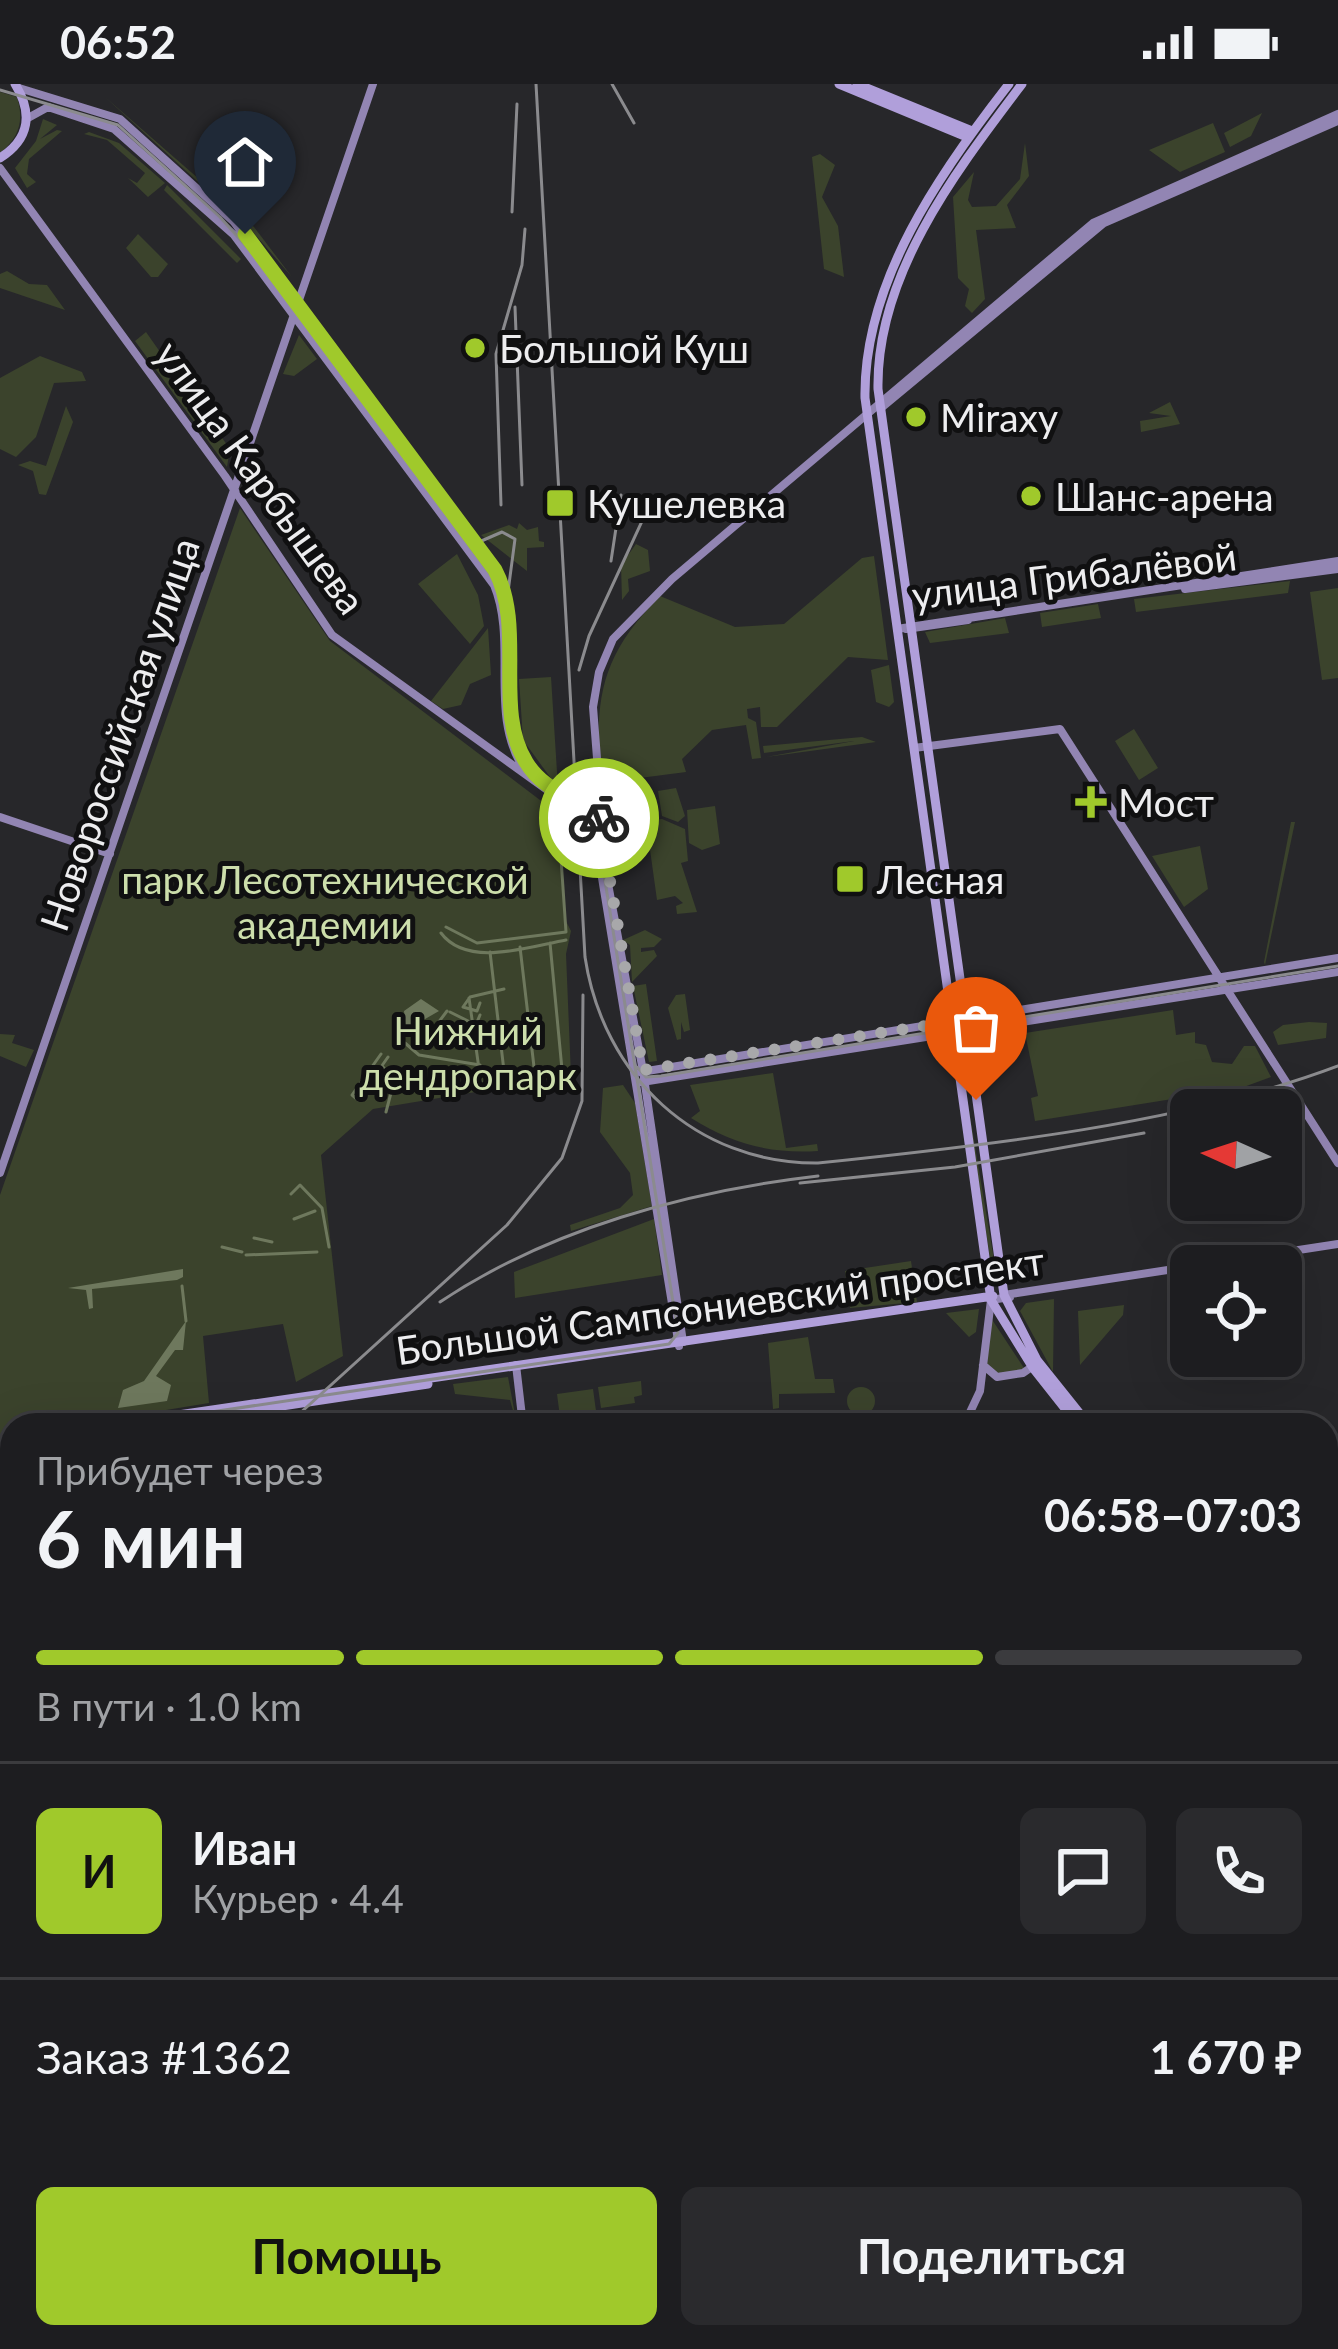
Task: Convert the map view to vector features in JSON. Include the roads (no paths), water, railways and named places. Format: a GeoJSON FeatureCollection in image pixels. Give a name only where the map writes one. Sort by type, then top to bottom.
{"type":"FeatureCollection","features":[{"type":"Feature","properties":{"kind":"main road","name":"Новороссийская улица"},"geometry":{"type":"LineString","coordinates":[[0,1173],[372,84]]}},
{"type":"Feature","properties":{"kind":"main road"},"geometry":{"type":"LineString","coordinates":[[839,84],[972,136]]}},
{"type":"Feature","properties":{"kind":"main road"},"geometry":{"type":"LineString","coordinates":[[857,84],[972,136]]}},
{"type":"Feature","properties":{"kind":"main road"},"geometry":{"type":"LineString","coordinates":[[905,627],[868,415],[866,370],[886,295],[924,206],[1009,84]]}},
{"type":"Feature","properties":{"kind":"main road"},"geometry":{"type":"LineString","coordinates":[[972,1413],[980,1391],[991,1298],[879,406],[884,339],[915,248],[972,136],[1022,84]]}},
{"type":"Feature","properties":{"kind":"main road"},"geometry":{"type":"LineString","coordinates":[[0,158],[21,140],[28,118],[17,86]]}},
{"type":"Feature","properties":{"kind":"main road"},"geometry":{"type":"LineString","coordinates":[[17,86],[108,113],[234,235],[294,315],[494,585],[501,609],[511,746],[536,784]]}},
{"type":"Feature","properties":{"kind":"main road"},"geometry":{"type":"LineString","coordinates":[[28,118],[48,107],[101,122],[134,138],[234,222],[495,570],[509,608],[518,743],[541,780],[579,810],[596,813]]}},
{"type":"Feature","properties":{"kind":"main road"},"geometry":{"type":"LineString","coordinates":[[681,1343],[596,813],[595,690],[603,659],[621,628],[1100,218],[1338,117]]}},
{"type":"Feature","properties":{"kind":"main road","name":"улица Карбышева"},"geometry":{"type":"LineString","coordinates":[[0,169],[235,491],[332,635],[536,784],[579,810]]}},
{"type":"Feature","properties":{"kind":"main road","name":"улица Грибалёвой"},"geometry":{"type":"LineString","coordinates":[[905,627],[1338,565]]}},
{"type":"Feature","properties":{"kind":"main road"},"geometry":{"type":"LineString","coordinates":[[919,747],[1058,728],[1338,1163]]}},
{"type":"Feature","properties":{"kind":"main road"},"geometry":{"type":"LineString","coordinates":[[579,810],[596,813]]}},
{"type":"Feature","properties":{"kind":"main road"},"geometry":{"type":"LineString","coordinates":[[0,817],[110,854]]}},
{"type":"Feature","properties":{"kind":"main road"},"geometry":{"type":"LineString","coordinates":[[641,1078],[1338,958]]}},
{"type":"Feature","properties":{"kind":"main road"},"geometry":{"type":"LineString","coordinates":[[641,1078],[959,1036],[1338,972]]}},
{"type":"Feature","properties":{"kind":"main road"},"geometry":{"type":"LineString","coordinates":[[959,1036],[1005,1296],[1035,1364],[1078,1413]]}},
{"type":"Feature","properties":{"kind":"main road","name":"Большой Сампсониевский проспект"},"geometry":{"type":"LineString","coordinates":[[1005,1296],[1338,1246]]}},
{"type":"Feature","properties":{"kind":"main road","name":"Большой Сампсониевский проспект"},"geometry":{"type":"LineString","coordinates":[[1302,1252],[1338,1246]]}},
{"type":"Feature","properties":{"kind":"main road","name":"Большой Сампсониевский проспект"},"geometry":{"type":"LineString","coordinates":[[226,1413],[1170,1273]]}},
{"type":"Feature","properties":{"kind":"main road"},"geometry":{"type":"LineString","coordinates":[[991,1298],[1070,1413]]}},
{"type":"Feature","properties":{"kind":"main road"},"geometry":{"type":"LineString","coordinates":[[983,1364],[988,1375],[997,1377],[1035,1364]]}},
{"type":"Feature","properties":{"kind":"main road"},"geometry":{"type":"LineString","coordinates":[[516,1368],[522,1413]]}},
{"type":"Feature","properties":{"kind":"main road"},"geometry":{"type":"LineString","coordinates":[[974,1413],[997,1377]]}},
{"type":"Feature","properties":{"kind":"waterway"},"geometry":{"type":"LineString","coordinates":[[446,927],[477,943],[566,932],[560,844]]}},
{"type":"Feature","properties":{"kind":"waterway"},"geometry":{"type":"LineString","coordinates":[[441,933],[452,944],[482,952],[566,940]]}},
{"type":"Feature","properties":{"kind":"waterway"},"geometry":{"type":"LineString","coordinates":[[550,943],[563,1080]]}},
{"type":"Feature","properties":{"kind":"waterway"},"geometry":{"type":"LineString","coordinates":[[520,947],[536,1084]]}},
{"type":"Feature","properties":{"kind":"waterway"},"geometry":{"type":"LineString","coordinates":[[490,952],[506,1088]]}},
{"type":"Feature","properties":{"kind":"waterway"},"geometry":{"type":"LineString","coordinates":[[480,1003],[477,1011],[463,1007],[470,997],[504,989]]}},
{"type":"Feature","properties":{"kind":"waterway"},"geometry":{"type":"LineString","coordinates":[[469,998],[482,1090]]}},
{"type":"Feature","properties":{"kind":"waterway"},"geometry":{"type":"LineString","coordinates":[[432,1031],[447,1011]]}},
{"type":"Feature","properties":{"kind":"waterway"},"geometry":{"type":"LineString","coordinates":[[450,1012],[472,1023]]}},
{"type":"Feature","properties":{"kind":"waterway"},"geometry":{"type":"LineString","coordinates":[[475,1027],[480,1015]]}},
{"type":"Feature","properties":{"kind":"waterway"},"geometry":{"type":"LineString","coordinates":[[427,1024],[438,1044],[475,1048]]}},
{"type":"Feature","properties":{"kind":"waterway"},"geometry":{"type":"LineString","coordinates":[[441,1028],[448,1043]]}},
{"type":"Feature","properties":{"kind":"waterway"},"geometry":{"type":"LineString","coordinates":[[464,1034],[476,1040],[484,1032]]}},
{"type":"Feature","properties":{"kind":"waterway"},"geometry":{"type":"LineString","coordinates":[[405,1043],[419,1055],[480,1065]]}},
{"type":"Feature","properties":{"kind":"waterway"},"geometry":{"type":"LineString","coordinates":[[381,1054],[352,1095],[358,1100],[388,1057]]}},
{"type":"Feature","properties":{"kind":"waterway"},"geometry":{"type":"LineString","coordinates":[[382,1066],[401,1086]]}},
{"type":"Feature","properties":{"kind":"waterway"},"geometry":{"type":"LineString","coordinates":[[386,1112],[392,1089]]}},
{"type":"Feature","properties":{"kind":"waterway"},"geometry":{"type":"LineString","coordinates":[[291,1194],[300,1185],[322,1208],[329,1247]]}},
{"type":"Feature","properties":{"kind":"waterway"},"geometry":{"type":"LineString","coordinates":[[294,1219],[315,1211]]}},
{"type":"Feature","properties":{"kind":"waterway"},"geometry":{"type":"LineString","coordinates":[[254,1238],[272,1242]]}},
{"type":"Feature","properties":{"kind":"waterway"},"geometry":{"type":"LineString","coordinates":[[222,1247],[242,1252]]}},
{"type":"Feature","properties":{"kind":"waterway"},"geometry":{"type":"LineString","coordinates":[[246,1255],[317,1252]]}},
{"type":"Feature","properties":{"kind":"waterway"},"geometry":{"type":"LineString","coordinates":[[182,1286],[186,1321]]}},
{"type":"Feature","properties":{"kind":"tram line"},"geometry":{"type":"LineString","coordinates":[[0,90],[118,125],[220,217],[262,264],[497,583],[503,604],[515,752],[538,783],[596,825],[678,1333],[669,1344],[205,1413]]}},
{"type":"Feature","properties":{"kind":"tram line"},"geometry":{"type":"LineString","coordinates":[[466,537],[479,542],[502,532],[515,539],[506,607]]}},
{"type":"Feature","properties":{"kind":"tram line"},"geometry":{"type":"LineString","coordinates":[[637,1067],[646,1077],[661,1076],[1338,966]]}},
{"type":"Feature","properties":{"kind":"railway"},"geometry":{"type":"LineString","coordinates":[[536,84],[585,957],[595,1000],[634,1075],[695,1130],[733,1148],[774,1159],[818,1163],[1014,1140],[1149,1118],[1338,1066]]}},
{"type":"Feature","properties":{"kind":"railway"},"geometry":{"type":"LineString","coordinates":[[612,84],[634,123]]}},
{"type":"Feature","properties":{"kind":"railway"},"geometry":{"type":"LineString","coordinates":[[512,212],[517,104]]}},
{"type":"Feature","properties":{"kind":"railway"},"geometry":{"type":"LineString","coordinates":[[501,505],[496,354],[522,265],[525,229]]}},
{"type":"Feature","properties":{"kind":"railway"},"geometry":{"type":"LineString","coordinates":[[515,307],[522,485]]}},
{"type":"Feature","properties":{"kind":"railway"},"geometry":{"type":"LineString","coordinates":[[611,561],[621,495]]}},
{"type":"Feature","properties":{"kind":"railway"},"geometry":{"type":"LineString","coordinates":[[579,670],[589,636],[649,506]]}},
{"type":"Feature","properties":{"kind":"railway"},"geometry":{"type":"LineString","coordinates":[[300,1413],[507,1225],[562,1158],[582,1101],[583,995]]}},
{"type":"Feature","properties":{"kind":"railway"},"geometry":{"type":"LineString","coordinates":[[800,1183],[955,1167],[1144,1133]]}},
{"type":"Feature","properties":{"kind":"railway"},"geometry":{"type":"LineString","coordinates":[[440,1302],[527,1254],[621,1217],[719,1192],[818,1176]]}},
{"type":"Feature","properties":{"kind":"place","name":"Большой Куш"},"geometry":{"type":"Point","coordinates":[475,348]}},
{"type":"Feature","properties":{"kind":"place","name":"Miraxy"},"geometry":{"type":"Point","coordinates":[916,417]}},
{"type":"Feature","properties":{"kind":"place","name":"Шанс-арена"},"geometry":{"type":"Point","coordinates":[1031,496]}},
{"type":"Feature","properties":{"kind":"place","name":"Кушелевка"},"geometry":{"type":"Point","coordinates":[560,503]}},
{"type":"Feature","properties":{"kind":"place","name":"Мост"},"geometry":{"type":"Point","coordinates":[1091,802]}},
{"type":"Feature","properties":{"kind":"place","name":"Лесная"},"geometry":{"type":"Point","coordinates":[850,879]}},
{"type":"Feature","properties":{"kind":"park label","name":"парк Лесотехнической академии"},"geometry":{"type":"Point","coordinates":[325,902]}},
{"type":"Feature","properties":{"kind":"park label","name":"Нижний дендропарк"},"geometry":{"type":"Point","coordinates":[468,1052]}}]}
